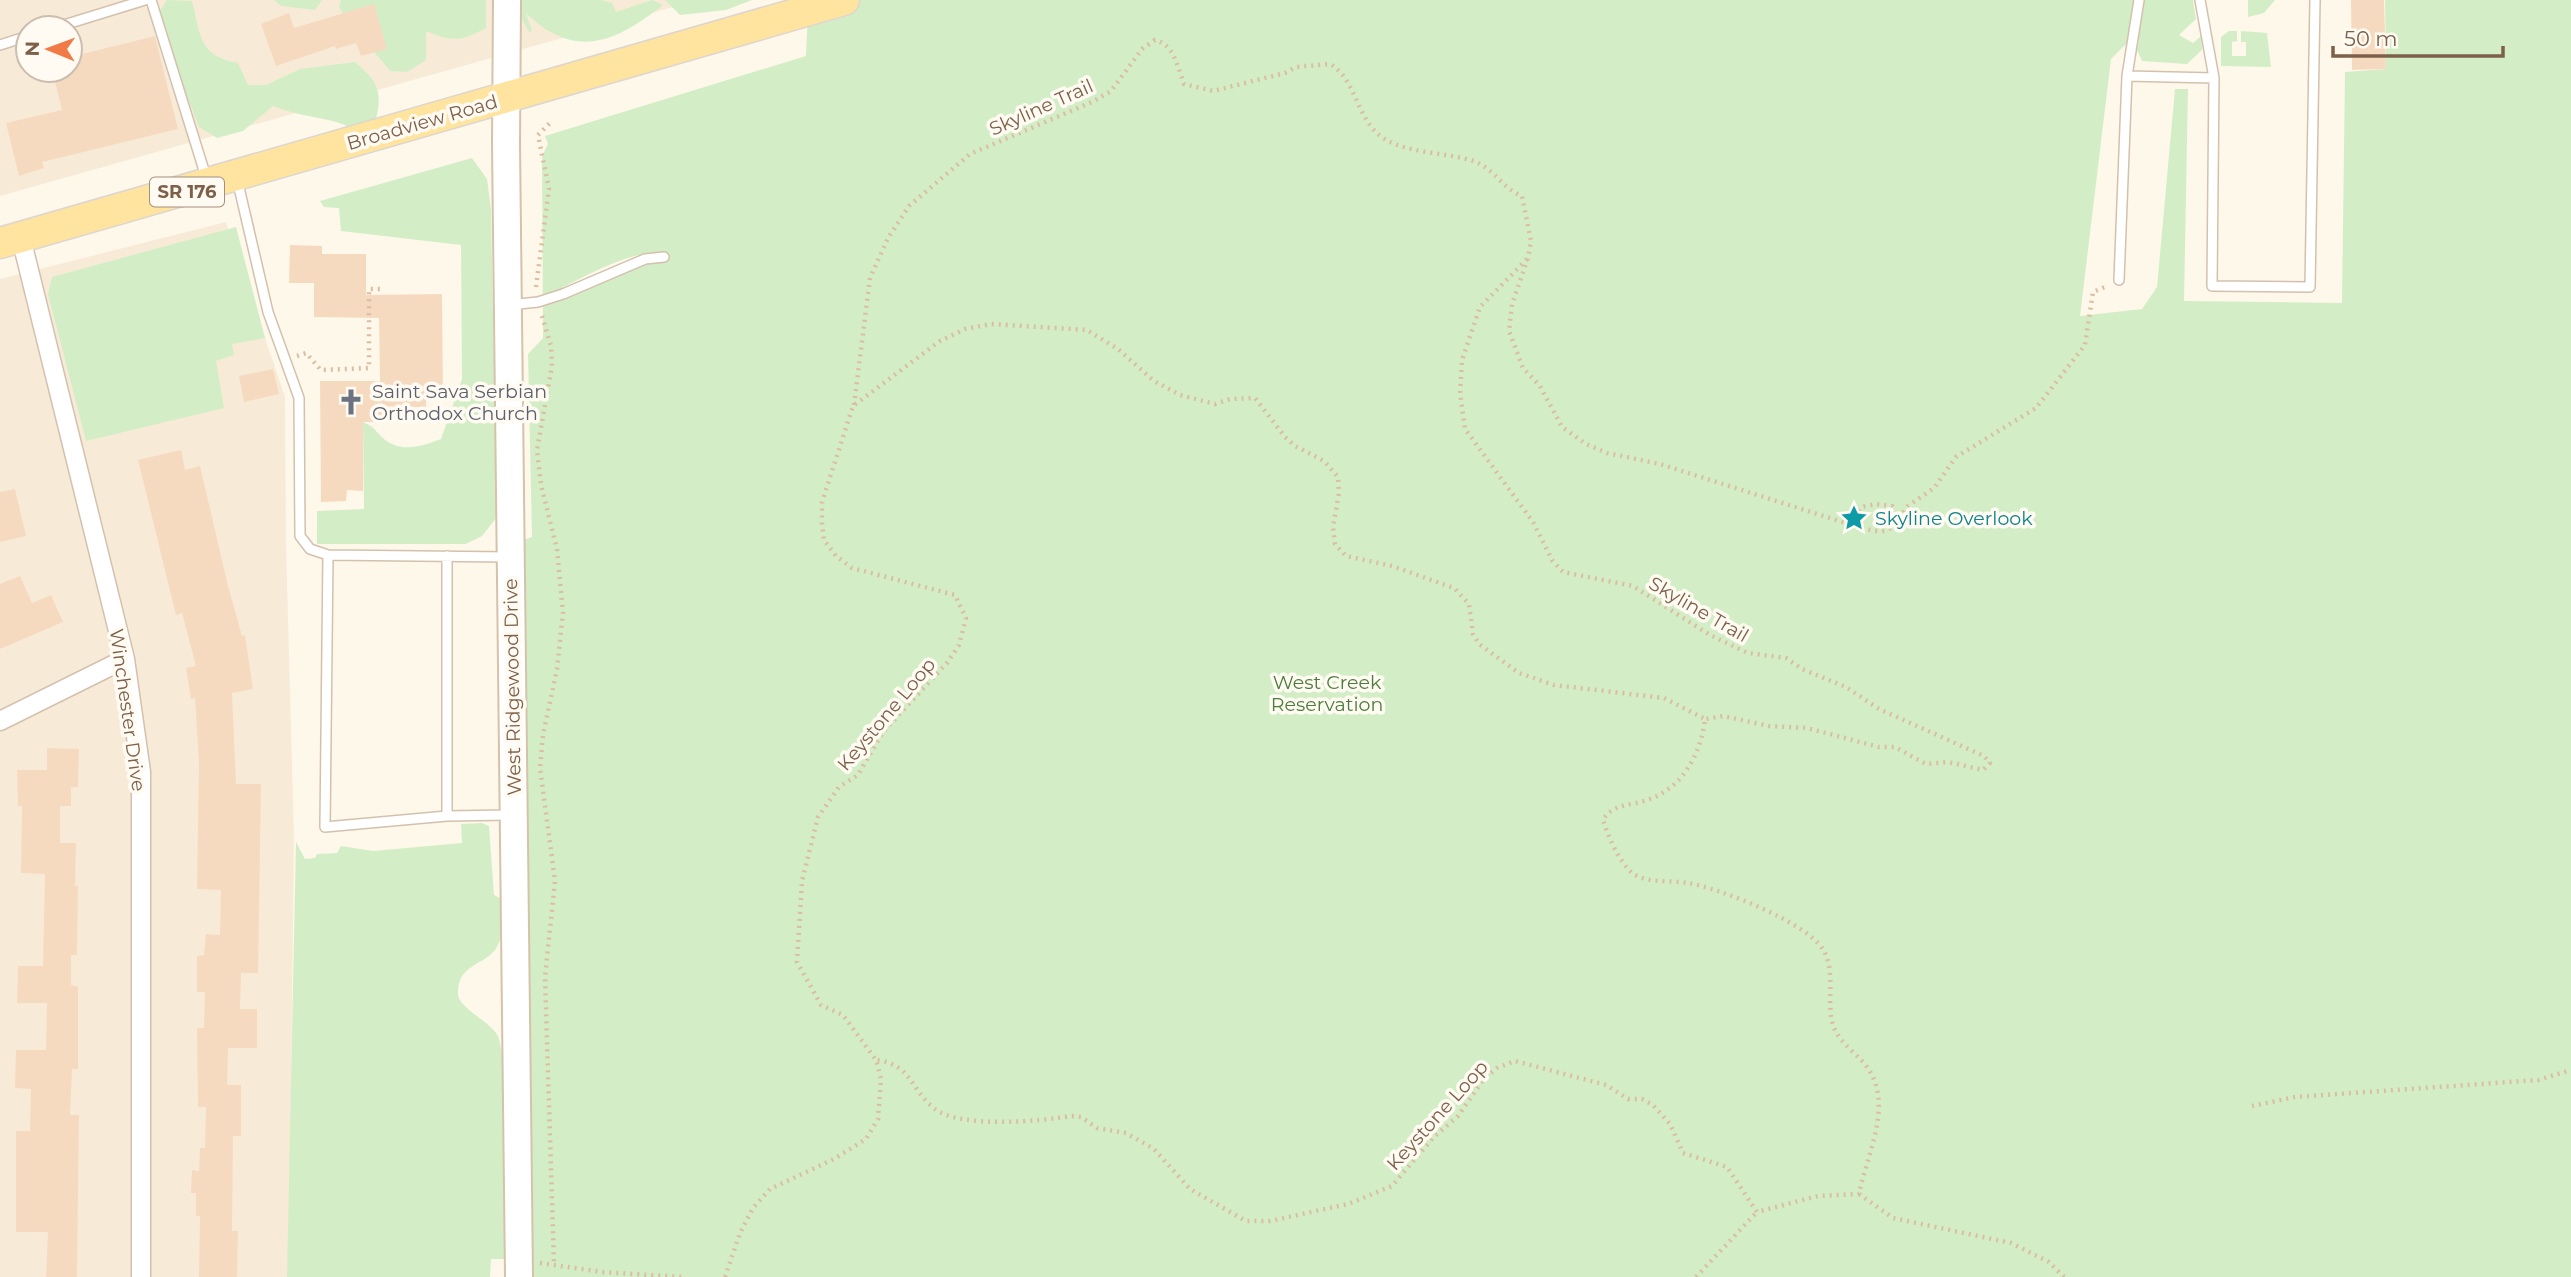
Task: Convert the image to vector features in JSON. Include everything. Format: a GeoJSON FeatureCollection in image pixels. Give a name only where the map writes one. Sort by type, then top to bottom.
{"type":"FeatureCollection","features":[{"type":"Feature","properties":{"kind":"main road","name":"Broadview Road"},"geometry":{"type":"LineString","coordinates":[[5,241],[222,181],[844,0]]}},
{"type":"Feature","properties":{"kind":"street","name":"West Ridgewood Drive"},"geometry":{"type":"LineString","coordinates":[[507,0],[513,815],[528,1270]]}},
{"type":"Feature","properties":{"kind":"street","name":"Winchester Drive"},"geometry":{"type":"LineString","coordinates":[[5,241],[125,659],[141,772],[141,1277]]}},
{"type":"Feature","properties":{"kind":"street"},"geometry":{"type":"LineString","coordinates":[[0,721],[125,659]]}},
{"type":"Feature","properties":{"kind":"lane"},"geometry":{"type":"LineString","coordinates":[[84,19],[145,0]]}},
{"type":"Feature","properties":{"kind":"lane"},"geometry":{"type":"LineString","coordinates":[[151,0],[222,181],[299,398],[300,536],[310,549],[328,555],[511,557]]}},
{"type":"Feature","properties":{"kind":"lane"},"geometry":{"type":"LineString","coordinates":[[2119,281],[2127,76],[2139,0]]}},
{"type":"Feature","properties":{"kind":"lane"},"geometry":{"type":"LineString","coordinates":[[2200,0],[2214,78],[2212,286],[2310,287],[2315,0]]}},
{"type":"Feature","properties":{"kind":"lane"},"geometry":{"type":"LineString","coordinates":[[2127,76],[2214,78]]}},
{"type":"Feature","properties":{"kind":"lane"},"geometry":{"type":"LineString","coordinates":[[508,305],[538,302],[645,259],[664,257]]}},
{"type":"Feature","properties":{"kind":"lane"},"geometry":{"type":"LineString","coordinates":[[328,555],[325,827],[447,816],[513,815]]}},
{"type":"Feature","properties":{"kind":"lane"},"geometry":{"type":"LineString","coordinates":[[447,556],[447,816]]}},
{"type":"Feature","properties":{"kind":"path","name":"Skyline Trail"},"geometry":{"type":"LineString","coordinates":[[853,406],[870,278],[883,248],[909,206],[970,154],[1092,103],[1111,91],[1142,49],[1155,40],[1163,42],[1171,50],[1184,84],[1213,91],[1285,73],[1296,67],[1330,64],[1345,78],[1358,106],[1378,134],[1402,145],[1472,161],[1489,168],[1510,191],[1522,196],[1529,220],[1528,258],[1480,307],[1462,360],[1460,393],[1465,429],[1533,522],[1552,560],[1563,572],[1633,586],[1719,639],[1748,653],[1786,657],[1802,669],[1846,687],[1879,709],[1984,756],[1990,763],[1983,770],[1948,762],[1939,765],[1926,764],[1895,747],[1879,747],[1807,728],[1769,726],[1723,716],[1705,719]]}},
{"type":"Feature","properties":{"kind":"path"},"geometry":{"type":"LineString","coordinates":[[550,123],[538,135],[545,158],[549,196],[537,267],[538,302],[551,346],[552,366],[538,437],[537,461],[556,549],[563,613],[557,669],[543,735],[540,768],[555,881],[545,977],[554,1264]]}},
{"type":"Feature","properties":{"kind":"path"},"geometry":{"type":"LineString","coordinates":[[1528,258],[1512,304],[1509,331],[1523,368],[1541,386],[1562,427],[1586,444],[1607,453],[1660,464],[1883,533],[1894,528],[1908,506],[1934,488],[1956,457],[2036,408],[2085,345],[2093,292],[2119,281]]}},
{"type":"Feature","properties":{"kind":"path"},"geometry":{"type":"LineString","coordinates":[[296,357],[306,353],[321,370],[369,368],[369,289],[381,289]]}},
{"type":"Feature","properties":{"kind":"path"},"geometry":{"type":"LineString","coordinates":[[853,406],[915,359],[965,328],[1000,324],[1070,327],[1095,334],[1154,381],[1180,395],[1216,404],[1250,397],[1259,400],[1285,437],[1295,446],[1324,461],[1338,477],[1339,493],[1333,527],[1339,551],[1346,556],[1392,566],[1454,588],[1469,604],[1473,635],[1479,644],[1519,673],[1554,685],[1664,698],[1705,719],[1699,747],[1687,770],[1664,792],[1646,801],[1621,805],[1606,816],[1604,820],[1607,831],[1615,850],[1632,873],[1654,881],[1688,883],[1724,893],[1793,923],[1824,950],[1832,988],[1833,1025],[1855,1057],[1869,1069],[1876,1086],[1879,1107],[1872,1153],[1859,1194]]}},
{"type":"Feature","properties":{"kind":"path","name":"Keystone Loop"},"geometry":{"type":"LineString","coordinates":[[853,406],[822,502],[824,540],[836,556],[852,568],[955,595],[966,618],[960,645],[947,663],[883,733],[858,775],[839,788],[818,817],[802,881],[797,962],[810,990],[821,1005],[843,1015],[876,1060],[890,1062],[907,1073],[937,1110],[966,1119],[1004,1123],[1072,1116],[1082,1117],[1097,1128],[1126,1133],[1154,1149],[1191,1189],[1246,1221],[1270,1221],[1348,1204],[1392,1186],[1433,1138],[1458,1116],[1483,1080],[1497,1068],[1523,1062],[1606,1084],[1628,1099],[1642,1099],[1653,1105],[1670,1124],[1683,1153],[1727,1167],[1757,1212]]}},
{"type":"Feature","properties":{"kind":"path"},"geometry":{"type":"LineString","coordinates":[[1854,518],[1861,507],[1876,504],[1892,506],[1899,518]]}},
{"type":"Feature","properties":{"kind":"path"},"geometry":{"type":"LineString","coordinates":[[725,1277],[740,1233],[753,1208],[770,1189],[834,1159],[866,1139],[873,1129],[882,1098],[876,1060]]}},
{"type":"Feature","properties":{"kind":"path"},"geometry":{"type":"LineString","coordinates":[[2252,1106],[2295,1097],[2539,1080],[2571,1070]]}},
{"type":"Feature","properties":{"kind":"path"},"geometry":{"type":"LineString","coordinates":[[1696,1277],[1757,1212],[1818,1196],[1859,1194],[1893,1218],[2011,1243],[2049,1262],[2064,1277]]}},
{"type":"Feature","properties":{"kind":"path"},"geometry":{"type":"LineString","coordinates":[[528,1270],[554,1264],[602,1272],[682,1277]]}},
{"type":"Feature","properties":{"kind":"shaded area"},"geometry":{"type":"Polygon","coordinates":[[[0,0],[698,0],[0,196],[0,0]]]}},
{"type":"Feature","properties":{"kind":"shaded area"},"geometry":{"type":"Polygon","coordinates":[[[226,222],[285,397],[294,838],[289,1277],[0,1277],[0,279],[226,222]]]}},
{"type":"Feature","properties":{"kind":"green space"},"geometry":{"type":"Polygon","coordinates":[[[167,0],[192,1],[203,42],[215,55],[238,63],[248,85],[266,85],[300,69],[355,62],[369,75],[376,87],[379,101],[376,119],[352,128],[273,106],[243,131],[217,138],[199,127],[171,55],[160,11],[167,0]]]}},
{"type":"Feature","properties":{"kind":"green space"},"geometry":{"type":"Polygon","coordinates":[[[274,0],[322,0],[315,10],[281,6],[274,0]]]}},
{"type":"Feature","properties":{"kind":"green space"},"geometry":{"type":"Polygon","coordinates":[[[341,0],[486,0],[486,28],[456,39],[426,31],[426,60],[407,72],[390,71],[345,16],[339,7],[341,0]]]}},
{"type":"Feature","properties":{"kind":"green space"},"geometry":{"type":"Polygon","coordinates":[[[520,0],[601,0],[612,3],[616,12],[652,0],[663,5],[629,29],[595,41],[578,41],[561,37],[544,28],[526,13],[532,31],[529,32],[522,19],[520,0]]]}},
{"type":"Feature","properties":{"kind":"green space"},"geometry":{"type":"Polygon","coordinates":[[[665,0],[752,0],[726,10],[680,15],[665,0]]]}},
{"type":"Feature","properties":{"kind":"green space","name":"West Creek Reservation"},"geometry":{"type":"Polygon","coordinates":[[[843,0],[2193,0],[2196,19],[2179,35],[2193,43],[2201,36],[2202,50],[2187,64],[2142,61],[2137,50],[2139,40],[2132,38],[2111,59],[2080,316],[2142,309],[2157,287],[2175,89],[2188,89],[2184,301],[2342,303],[2345,72],[2386,69],[2385,0],[2571,0],[2571,1277],[522,1277],[514,543],[532,537],[528,354],[543,338],[542,156],[548,144],[545,136],[806,56],[808,10],[843,0]],[[666,252],[626,259],[563,287],[563,300],[649,263],[666,262],[666,252]]]}},
{"type":"Feature","properties":{"kind":"green space"},"geometry":{"type":"Polygon","coordinates":[[[2248,0],[2275,0],[2264,13],[2248,17],[2248,0]]]}},
{"type":"Feature","properties":{"kind":"green space"},"geometry":{"type":"Polygon","coordinates":[[[2229,31],[2237,31],[2237,41],[2232,42],[2232,56],[2246,56],[2246,42],[2241,42],[2241,31],[2267,33],[2271,67],[2221,66],[2221,37],[2229,31]]]}},
{"type":"Feature","properties":{"kind":"green space"},"geometry":{"type":"Polygon","coordinates":[[[472,158],[487,179],[491,209],[497,517],[482,536],[466,544],[317,544],[317,511],[364,509],[363,422],[388,442],[402,447],[418,446],[441,439],[462,379],[461,245],[341,231],[339,208],[324,207],[320,201],[472,158]]]}},
{"type":"Feature","properties":{"kind":"green space"},"geometry":{"type":"Polygon","coordinates":[[[236,227],[265,338],[232,344],[234,355],[216,361],[224,408],[86,441],[48,294],[52,277],[236,227]]]}},
{"type":"Feature","properties":{"kind":"green space"},"geometry":{"type":"Polygon","coordinates":[[[482,823],[489,826],[494,895],[502,899],[502,929],[500,941],[492,953],[462,976],[458,994],[463,1004],[494,1030],[501,1046],[506,1259],[491,1259],[490,1277],[287,1277],[296,842],[305,859],[315,858],[317,854],[337,853],[341,846],[373,851],[462,843],[461,824],[482,823]]]}},
{"type":"Feature","properties":{"kind":"building"},"geometry":{"type":"Polygon","coordinates":[[[2351,0],[2384,0],[2386,69],[2352,70],[2351,0]]]}},
{"type":"Feature","properties":{"kind":"building"},"geometry":{"type":"Polygon","coordinates":[[[374,4],[387,49],[361,56],[356,43],[336,49],[335,46],[276,66],[261,24],[289,13],[294,28],[374,4]]]}},
{"type":"Feature","properties":{"kind":"building"},"geometry":{"type":"Polygon","coordinates":[[[155,36],[178,129],[42,162],[44,168],[19,176],[6,123],[62,110],[56,84],[84,84],[84,54],[155,36]]]}},
{"type":"Feature","properties":{"kind":"building","name":"Saint Sava Serbian Orthodox Church"},"geometry":{"type":"Polygon","coordinates":[[[290,245],[322,246],[322,254],[366,254],[366,295],[442,294],[443,395],[426,395],[426,407],[382,407],[382,422],[363,422],[363,491],[347,490],[346,501],[321,502],[320,381],[380,381],[379,318],[314,317],[314,283],[289,283],[290,245]]]}},
{"type":"Feature","properties":{"kind":"building"},"geometry":{"type":"Polygon","coordinates":[[[273,369],[279,394],[244,402],[239,376],[273,369]]]}},
{"type":"Feature","properties":{"kind":"building"},"geometry":{"type":"Polygon","coordinates":[[[181,450],[185,470],[200,466],[228,586],[242,636],[245,635],[253,689],[232,693],[236,784],[261,784],[258,973],[241,973],[240,1009],[257,1009],[257,1048],[228,1048],[227,1085],[241,1085],[241,1136],[233,1136],[232,1231],[238,1231],[237,1277],[199,1277],[200,1216],[196,1216],[196,1193],[191,1193],[192,1170],[199,1171],[200,1148],[205,1148],[206,1107],[198,1107],[197,1028],[204,1028],[205,992],[197,992],[197,956],[204,955],[206,934],[220,935],[221,890],[197,889],[199,763],[195,698],[191,699],[186,668],[196,666],[182,613],[176,615],[138,460],[181,450]]]}},
{"type":"Feature","properties":{"kind":"building"},"geometry":{"type":"Polygon","coordinates":[[[15,489],[26,536],[0,542],[0,492],[15,489]]]}},
{"type":"Feature","properties":{"kind":"building"},"geometry":{"type":"Polygon","coordinates":[[[20,576],[32,603],[51,595],[63,622],[0,649],[0,584],[20,576]]]}},
{"type":"Feature","properties":{"kind":"building"},"geometry":{"type":"Polygon","coordinates":[[[47,748],[79,749],[78,787],[71,787],[71,806],[60,806],[60,843],[76,843],[75,886],[78,886],[77,955],[71,955],[71,985],[78,987],[78,1069],[72,1069],[70,1115],[79,1115],[77,1277],[46,1277],[48,1232],[16,1232],[16,1131],[30,1131],[31,1089],[15,1088],[16,1050],[46,1050],[47,1003],[17,1003],[18,966],[43,966],[45,874],[21,873],[22,806],[18,806],[17,770],[47,770],[47,748]]]}},
{"type":"Feature","properties":{"kind":"place","name":"Saint Sava Serbian Orthodox Church"},"geometry":{"type":"Point","coordinates":[351,402]}},
{"type":"Feature","properties":{"kind":"place","name":"Skyline Overlook"},"geometry":{"type":"Point","coordinates":[1854,518]}}]}
